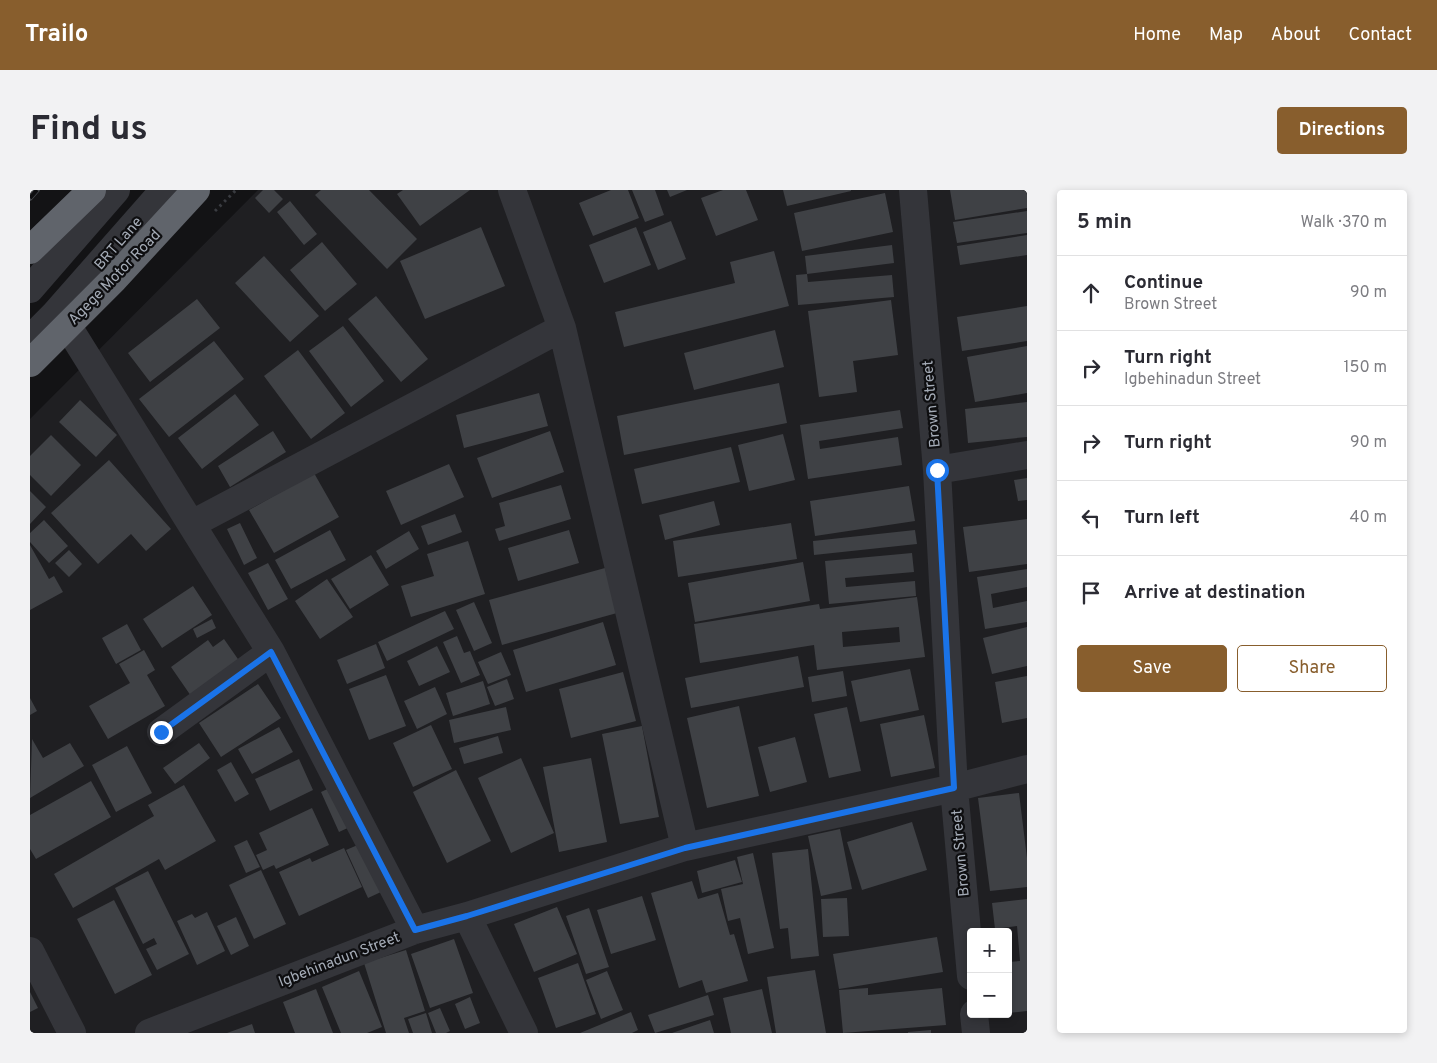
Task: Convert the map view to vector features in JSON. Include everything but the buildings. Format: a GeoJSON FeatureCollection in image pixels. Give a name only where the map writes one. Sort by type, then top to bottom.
{"type":"FeatureCollection","features":[{"type":"Feature","properties":{"kind":"highway"},"geometry":{"type":"LineString","coordinates":[[30,250],[92,190]]}},
{"type":"Feature","properties":{"kind":"highway","name":"Agege Motor Road"},"geometry":{"type":"LineString","coordinates":[[30,363],[114,280],[196,190]]}},
{"type":"Feature","properties":{"kind":"street"},"geometry":{"type":"LineString","coordinates":[[30,289],[116,190]]}},
{"type":"Feature","properties":{"kind":"street","name":"BRT Lane"},"geometry":{"type":"LineString","coordinates":[[30,339],[54,315],[164,190]]}},
{"type":"Feature","properties":{"kind":"street"},"geometry":{"type":"LineString","coordinates":[[512,190],[562,328],[685,848]]}},
{"type":"Feature","properties":{"kind":"street","name":"Brown Street"},"geometry":{"type":"LineString","coordinates":[[913,190],[937,470],[954,788],[971,973]]}},
{"type":"Feature","properties":{"kind":"street"},"geometry":{"type":"LineString","coordinates":[[67,325],[271,652],[415,930]]}},
{"type":"Feature","properties":{"kind":"street"},"geometry":{"type":"LineString","coordinates":[[192,524],[562,328]]}},
{"type":"Feature","properties":{"kind":"street"},"geometry":{"type":"LineString","coordinates":[[937,470],[1027,454]]}},
{"type":"Feature","properties":{"kind":"street"},"geometry":{"type":"LineString","coordinates":[[161,732],[271,652]]}},
{"type":"Feature","properties":{"kind":"street","name":"Igbehinadun Street"},"geometry":{"type":"LineString","coordinates":[[149,1033],[415,930],[467,916],[685,848],[954,788],[1027,769]]}},
{"type":"Feature","properties":{"kind":"street"},"geometry":{"type":"LineString","coordinates":[[467,916],[524,1033]]}},
{"type":"Feature","properties":{"kind":"street"},"geometry":{"type":"LineString","coordinates":[[30,951],[72,1033]]}},
{"type":"Feature","properties":{"kind":"street"},"geometry":{"type":"LineString","coordinates":[[974,1018],[976,1033]]}},
{"type":"Feature","properties":{"kind":"shaded area"},"geometry":{"type":"Polygon","coordinates":[[[258,190],[1027,190],[1027,1033],[30,1033],[30,419],[258,190]]]}},
{"type":"Feature","properties":{"kind":"railway"},"geometry":{"type":"LineString","coordinates":[[30,198],[37,190]]}},
{"type":"Feature","properties":{"kind":"route"},"geometry":{"type":"LineString","coordinates":[[161,732],[271,652],[415,930],[467,916],[685,848],[954,788],[937,470]]}}]}
